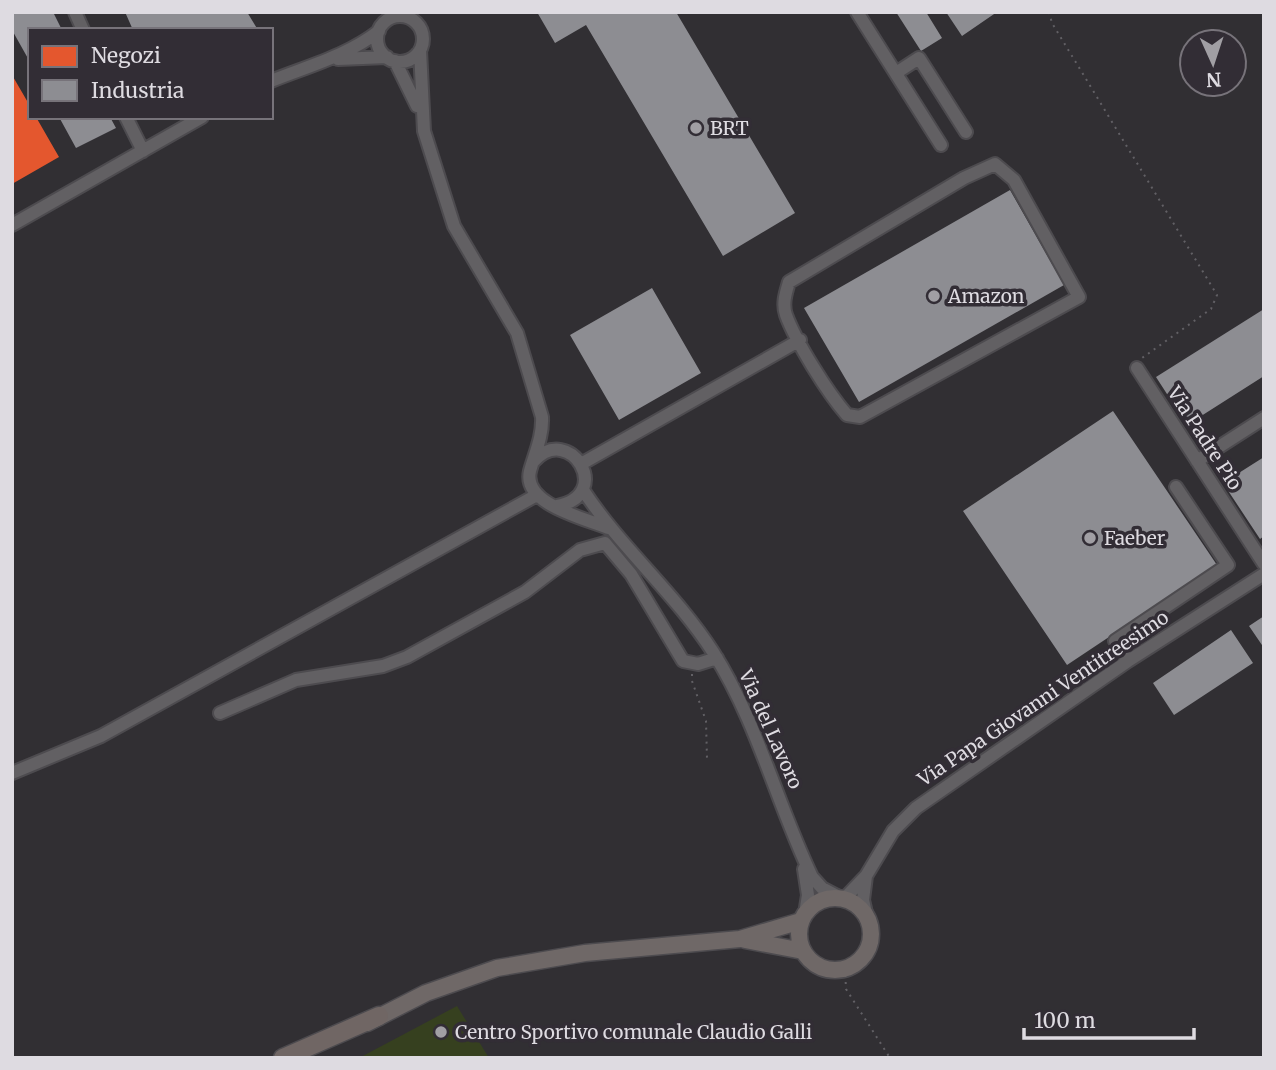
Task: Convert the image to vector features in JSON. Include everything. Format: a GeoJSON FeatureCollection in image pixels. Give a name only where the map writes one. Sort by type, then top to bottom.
{"type":"FeatureCollection","features":[{"type":"Feature","properties":{"kind":"highway"},"geometry":{"type":"LineString","coordinates":[[283,1058],[379,1017]]}},
{"type":"Feature","properties":{"kind":"highway"},"geometry":{"type":"LineString","coordinates":[[313,1058],[379,1017]]}},
{"type":"Feature","properties":{"kind":"main road"},"geometry":{"type":"LineString","coordinates":[[300,1058],[379,1017],[464,979],[529,961],[740,939],[803,918],[824,899],[842,898],[856,904],[867,917],[871,930],[870,944],[858,962],[845,968],[824,968],[803,951],[740,939]]}},
{"type":"Feature","properties":{"kind":"main road"},"geometry":{"type":"LineString","coordinates":[[803,918],[799,933],[803,951]]}},
{"type":"Feature","properties":{"kind":"street"},"geometry":{"type":"LineString","coordinates":[[75,12],[82,28]]}},
{"type":"Feature","properties":{"kind":"street"},"geometry":{"type":"LineString","coordinates":[[857,12],[941,145]]}},
{"type":"Feature","properties":{"kind":"street"},"geometry":{"type":"LineString","coordinates":[[273,80],[331,59],[364,43],[379,31],[391,15],[415,18],[423,37],[420,50],[422,120]]}},
{"type":"Feature","properties":{"kind":"street"},"geometry":{"type":"LineString","coordinates":[[379,31],[379,45],[391,59],[422,120],[454,226],[517,333],[542,427],[558,450]]}},
{"type":"Feature","properties":{"kind":"street"},"geometry":{"type":"LineString","coordinates":[[331,59],[409,60],[420,50]]}},
{"type":"Feature","properties":{"kind":"street"},"geometry":{"type":"LineString","coordinates":[[896,73],[919,58],[965,132]]}},
{"type":"Feature","properties":{"kind":"street"},"geometry":{"type":"LineString","coordinates":[[127,119],[143,151]]}},
{"type":"Feature","properties":{"kind":"street"},"geometry":{"type":"LineString","coordinates":[[12,225],[199,119]]}},
{"type":"Feature","properties":{"kind":"street"},"geometry":{"type":"LineString","coordinates":[[995,164],[1014,180],[1079,298],[860,417],[847,415],[834,400],[800,340],[785,313],[785,295],[789,282],[964,178],[995,164]]}},
{"type":"Feature","properties":{"kind":"street"},"geometry":{"type":"LineString","coordinates":[[582,464],[800,340]]}},
{"type":"Feature","properties":{"kind":"street","name":"Via Padre Pio"},"geometry":{"type":"LineString","coordinates":[[1137,368],[1264,564]]}},
{"type":"Feature","properties":{"kind":"street"},"geometry":{"type":"LineString","coordinates":[[1197,461],[1264,418]]}},
{"type":"Feature","properties":{"kind":"street"},"geometry":{"type":"LineString","coordinates":[[12,773],[101,736],[536,496],[529,477],[542,427]]}},
{"type":"Feature","properties":{"kind":"street"},"geometry":{"type":"LineString","coordinates":[[534,461],[548,451],[558,450],[575,456],[582,464],[585,474],[583,490],[568,504],[557,506]]}},
{"type":"Feature","properties":{"kind":"street"},"geometry":{"type":"LineString","coordinates":[[1128,661],[1115,641],[1228,565],[1176,487]]}},
{"type":"Feature","properties":{"kind":"street","name":"Via del Lavoro"},"geometry":{"type":"LineString","coordinates":[[583,490],[608,534]]}},
{"type":"Feature","properties":{"kind":"street","name":"Via del Lavoro"},"geometry":{"type":"LineString","coordinates":[[536,496],[608,534],[663,584],[717,658],[765,752],[803,859],[817,884],[842,898]]}},
{"type":"Feature","properties":{"kind":"street"},"geometry":{"type":"LineString","coordinates":[[220,713],[296,680],[383,666],[407,657],[526,592],[580,550],[608,534],[679,656],[691,665],[717,658]]}},
{"type":"Feature","properties":{"kind":"street","name":"Via Papa Giovanni Ventitreesimo"},"geometry":{"type":"LineString","coordinates":[[842,898],[866,876],[893,831],[916,808],[1128,661],[1264,575]]}},
{"type":"Feature","properties":{"kind":"street","name":"Via del Lavoro"},"geometry":{"type":"LineString","coordinates":[[803,859],[808,895],[803,918]]}},
{"type":"Feature","properties":{"kind":"street"},"geometry":{"type":"LineString","coordinates":[[866,876],[863,893],[867,917]]}},
{"type":"Feature","properties":{"kind":"path"},"geometry":{"type":"LineString","coordinates":[[1049,12],[1052,23],[1217,295],[1212,309],[1143,357],[1137,368]]}},
{"type":"Feature","properties":{"kind":"path"},"geometry":{"type":"LineString","coordinates":[[698,664],[693,671],[692,681],[706,721],[707,759]]}},
{"type":"Feature","properties":{"kind":"path"},"geometry":{"type":"LineString","coordinates":[[845,968],[846,989],[890,1058]]}},
{"type":"Feature","properties":{"kind":"green space","name":"Centro Sportivo comunale Claudio Galli"},"geometry":{"type":"Polygon","coordinates":[[[457,1006],[489,1058],[359,1058],[457,1006]]]}},
{"type":"Feature","properties":{"kind":"building: Negozi"},"geometry":{"type":"Polygon","coordinates":[[[12,75],[28,103],[28,119],[37,119],[59,157],[12,184],[12,75]]]}},
{"type":"Feature","properties":{"kind":"building: Industria"},"geometry":{"type":"Polygon","coordinates":[[[18,12],[53,12],[61,28],[28,28],[28,58],[12,30],[12,15],[18,12]]]}},
{"type":"Feature","properties":{"kind":"building: Industria"},"geometry":{"type":"Polygon","coordinates":[[[125,12],[247,12],[257,28],[132,28],[125,12]]]}},
{"type":"Feature","properties":{"kind":"building: Industria","name":"BRT"},"geometry":{"type":"Polygon","coordinates":[[[537,12],[676,12],[795,213],[723,256],[586,25],[555,43],[537,12]]]}},
{"type":"Feature","properties":{"kind":"building: Industria"},"geometry":{"type":"Polygon","coordinates":[[[896,12],[926,12],[942,38],[921,51],[896,12]]]}},
{"type":"Feature","properties":{"kind":"building: Industria"},"geometry":{"type":"Polygon","coordinates":[[[946,12],[997,12],[962,36],[946,12]]]}},
{"type":"Feature","properties":{"kind":"building: Industria"},"geometry":{"type":"Polygon","coordinates":[[[60,119],[111,119],[116,128],[76,148],[60,119]]]}},
{"type":"Feature","properties":{"kind":"building: Industria","name":"Amazon"},"geometry":{"type":"Polygon","coordinates":[[[1010,190],[1064,285],[859,402],[804,308],[1010,190]]]}},
{"type":"Feature","properties":{"kind":"building: Industria"},"geometry":{"type":"Polygon","coordinates":[[[652,288],[701,373],[619,420],[570,335],[652,288]]]}},
{"type":"Feature","properties":{"kind":"building: Industria"},"geometry":{"type":"Polygon","coordinates":[[[1264,309],[1264,376],[1187,425],[1156,377],[1264,309]]]}},
{"type":"Feature","properties":{"kind":"building: Industria","name":"Faeber"},"geometry":{"type":"Polygon","coordinates":[[[1113,411],[1217,565],[1067,665],[963,511],[1113,411]]]}},
{"type":"Feature","properties":{"kind":"building: Industria"},"geometry":{"type":"Polygon","coordinates":[[[1264,457],[1264,536],[1260,539],[1223,483],[1264,457]]]}},
{"type":"Feature","properties":{"kind":"building: Industria"},"geometry":{"type":"Polygon","coordinates":[[[1264,616],[1264,648],[1249,626],[1264,616]]]}},
{"type":"Feature","properties":{"kind":"building: Industria"},"geometry":{"type":"Polygon","coordinates":[[[1231,630],[1253,663],[1174,715],[1153,683],[1231,630]]]}},
{"type":"Feature","properties":{"kind":"place","name":"BRT"},"geometry":{"type":"Point","coordinates":[696,128]}},
{"type":"Feature","properties":{"kind":"place","name":"Amazon"},"geometry":{"type":"Point","coordinates":[934,296]}},
{"type":"Feature","properties":{"kind":"place","name":"Faeber"},"geometry":{"type":"Point","coordinates":[1090,538]}},
{"type":"Feature","properties":{"kind":"place","name":"Centro Sportivo comunale Claudio Galli"},"geometry":{"type":"Point","coordinates":[441,1032]}}]}
